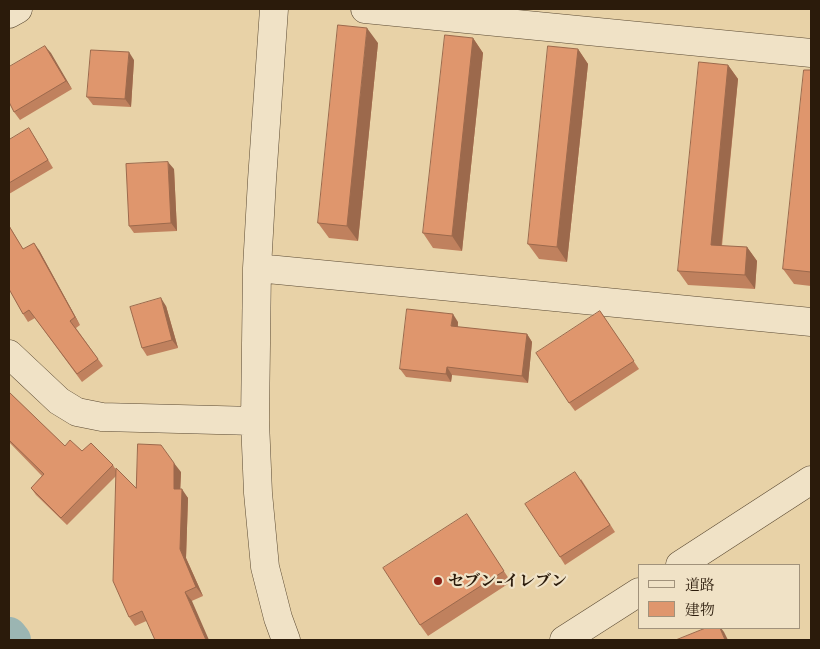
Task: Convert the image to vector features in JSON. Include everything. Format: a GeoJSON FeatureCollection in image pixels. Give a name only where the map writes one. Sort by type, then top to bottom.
{"type":"FeatureCollection","features":[{"type":"Feature","properties":{"kind":"street"},"geometry":{"type":"LineString","coordinates":[[9,14],[18,9]]}},
{"type":"Feature","properties":{"kind":"street"},"geometry":{"type":"LineString","coordinates":[[274,9],[257,268],[255,421],[258,493],[265,567],[278,618],[286,640]]}},
{"type":"Feature","properties":{"kind":"street"},"geometry":{"type":"LineString","coordinates":[[365,9],[811,53]]}},
{"type":"Feature","properties":{"kind":"street"},"geometry":{"type":"LineString","coordinates":[[257,268],[811,322]]}},
{"type":"Feature","properties":{"kind":"street"},"geometry":{"type":"LineString","coordinates":[[9,354],[59,401],[78,412],[102,417],[255,421]]}},
{"type":"Feature","properties":{"kind":"street"},"geometry":{"type":"LineString","coordinates":[[682,564],[811,480]]}},
{"type":"Feature","properties":{"kind":"street"},"geometry":{"type":"LineString","coordinates":[[564,640],[638,593]]}},
{"type":"Feature","properties":{"kind":"building"},"geometry":{"type":"Polygon","coordinates":[[[338,25],[367,28],[347,226],[318,223],[338,25]]]}},
{"type":"Feature","properties":{"kind":"building"},"geometry":{"type":"Polygon","coordinates":[[[445,35],[473,38],[452,236],[423,233],[445,35]]]}},
{"type":"Feature","properties":{"kind":"building"},"geometry":{"type":"Polygon","coordinates":[[[45,46],[66,81],[14,112],[9,102],[9,67],[45,46]]]}},
{"type":"Feature","properties":{"kind":"building"},"geometry":{"type":"Polygon","coordinates":[[[548,46],[578,49],[557,247],[528,244],[548,46]]]}},
{"type":"Feature","properties":{"kind":"building"},"geometry":{"type":"Polygon","coordinates":[[[91,50],[129,52],[125,99],[87,97],[91,50]]]}},
{"type":"Feature","properties":{"kind":"building"},"geometry":{"type":"Polygon","coordinates":[[[699,62],[728,65],[711,245],[747,247],[745,275],[678,271],[699,62]]]}},
{"type":"Feature","properties":{"kind":"building"},"geometry":{"type":"Polygon","coordinates":[[[804,70],[811,70],[811,272],[783,269],[804,70]]]}},
{"type":"Feature","properties":{"kind":"building"},"geometry":{"type":"Polygon","coordinates":[[[29,128],[48,160],[9,183],[9,140],[29,128]]]}},
{"type":"Feature","properties":{"kind":"building"},"geometry":{"type":"Polygon","coordinates":[[[168,162],[171,223],[129,226],[126,164],[168,162]]]}},
{"type":"Feature","properties":{"kind":"building"},"geometry":{"type":"Polygon","coordinates":[[[9,226],[23,249],[34,243],[75,317],[70,321],[98,359],[77,374],[29,310],[23,314],[9,289],[9,226]]]}},
{"type":"Feature","properties":{"kind":"building"},"geometry":{"type":"Polygon","coordinates":[[[161,298],[172,340],[142,348],[130,307],[161,298]]]}},
{"type":"Feature","properties":{"kind":"building"},"geometry":{"type":"Polygon","coordinates":[[[407,309],[453,314],[451,326],[527,334],[522,376],[447,367],[446,374],[400,369],[407,309]]]}},
{"type":"Feature","properties":{"kind":"building"},"geometry":{"type":"Polygon","coordinates":[[[600,311],[634,361],[569,403],[536,353],[600,311]]]}},
{"type":"Feature","properties":{"kind":"building"},"geometry":{"type":"Polygon","coordinates":[[[9,392],[65,446],[70,440],[82,451],[91,443],[113,465],[61,518],[31,488],[44,474],[9,440],[9,392]]]}},
{"type":"Feature","properties":{"kind":"building"},"geometry":{"type":"Polygon","coordinates":[[[138,444],[161,445],[174,463],[174,489],[182,489],[180,549],[196,587],[185,592],[206,640],[155,640],[142,611],[129,617],[113,581],[116,468],[136,488],[138,444]]]}},
{"type":"Feature","properties":{"kind":"building"},"geometry":{"type":"Polygon","coordinates":[[[575,472],[610,525],[560,557],[525,504],[575,472]]]}},
{"type":"Feature","properties":{"kind":"building"},"geometry":{"type":"Polygon","coordinates":[[[467,514],[504,571],[420,625],[383,568],[467,514]]]}},
{"type":"Feature","properties":{"kind":"building"},"geometry":{"type":"Polygon","coordinates":[[[704,629],[720,629],[725,640],[676,640],[704,629]]]}},
{"type":"Feature","properties":{"kind":"waterway"},"geometry":{"type":"LineString","coordinates":[[9,635],[13,640]]}},
{"type":"Feature","properties":{"kind":"place","name":"セブン-イレブン"},"geometry":{"type":"Point","coordinates":[438,581]}}]}
